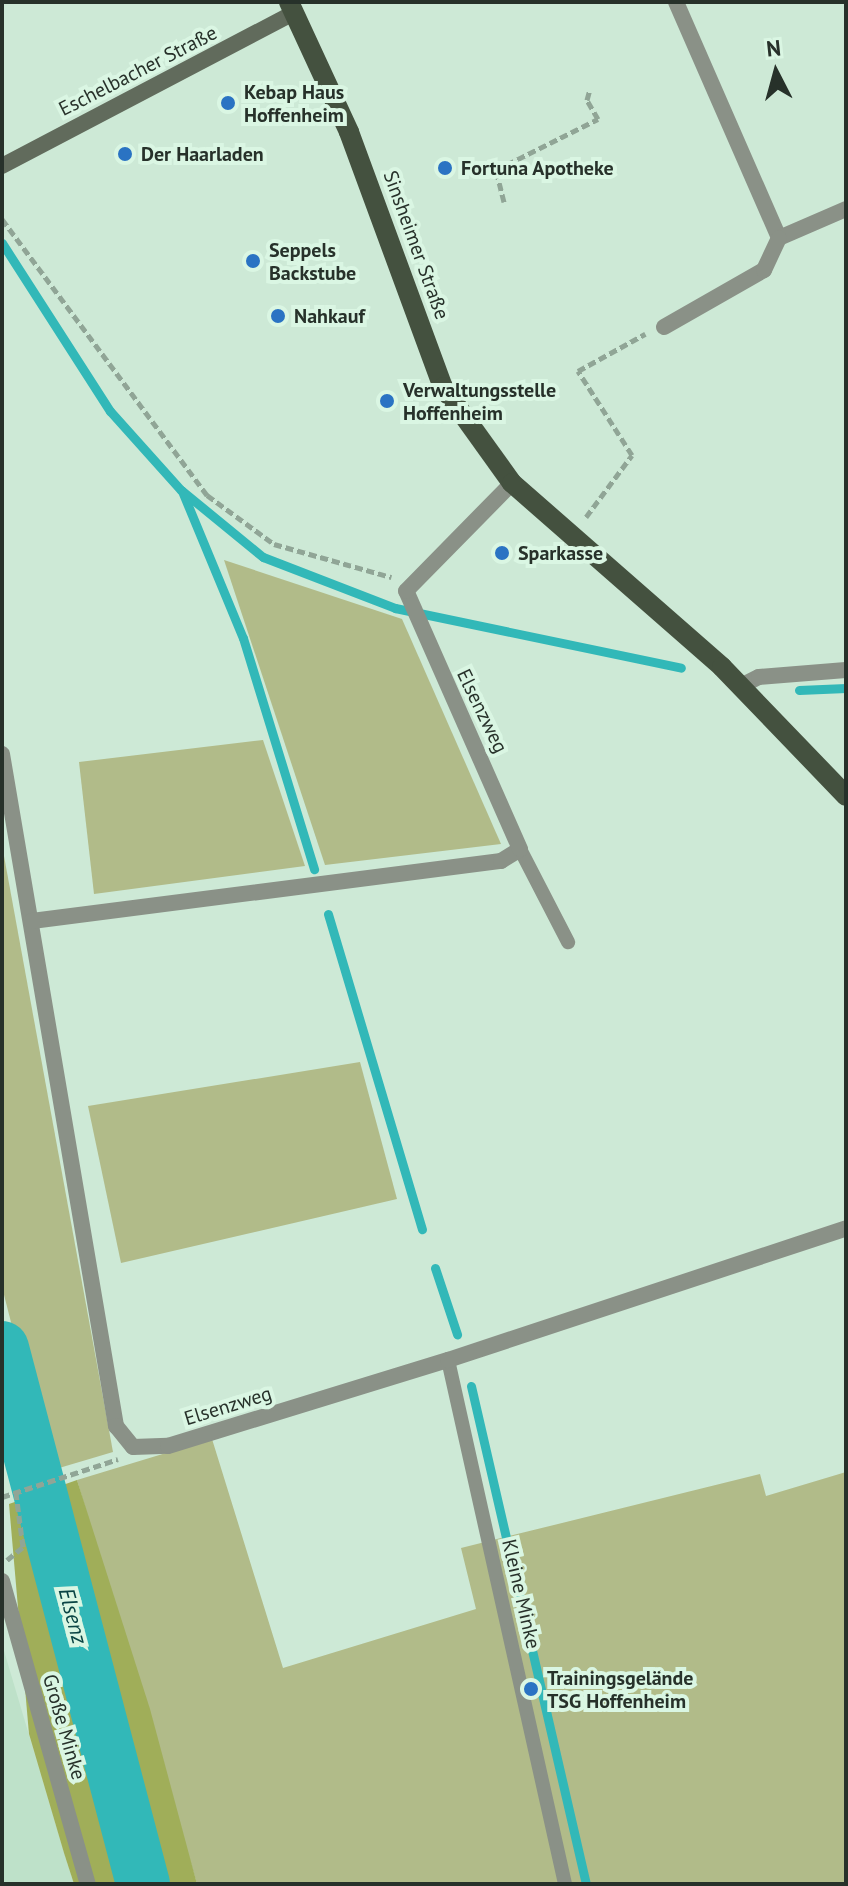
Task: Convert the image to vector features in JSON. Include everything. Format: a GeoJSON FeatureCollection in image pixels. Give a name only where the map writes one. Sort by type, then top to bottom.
{"type":"FeatureCollection","features":[{"type":"Feature","properties":{"kind":"main road","name":"Eschelbacher Straße"},"geometry":{"type":"LineString","coordinates":[[2,166],[292,7]]}},
{"type":"Feature","properties":{"kind":"main road","name":"Sinsheimer Straße"},"geometry":{"type":"LineString","coordinates":[[292,7],[349,132],[443,387],[512,483],[741,686],[846,796]]}},
{"type":"Feature","properties":{"kind":"street"},"geometry":{"type":"LineString","coordinates":[[676,2],[779,238]]}},
{"type":"Feature","properties":{"kind":"street"},"geometry":{"type":"LineString","coordinates":[[664,327],[764,270],[779,238],[846,209]]}},
{"type":"Feature","properties":{"kind":"street"},"geometry":{"type":"LineString","coordinates":[[409,587],[512,483]]}},
{"type":"Feature","properties":{"kind":"street","name":"Elsenzweg"},"geometry":{"type":"LineString","coordinates":[[409,587],[416,621],[520,849]]}},
{"type":"Feature","properties":{"kind":"street"},"geometry":{"type":"LineString","coordinates":[[741,686],[759,677],[846,670]]}},
{"type":"Feature","properties":{"kind":"street"},"geometry":{"type":"LineString","coordinates":[[2,754],[116,1426],[133,1447]]}},
{"type":"Feature","properties":{"kind":"street"},"geometry":{"type":"LineString","coordinates":[[32,921],[501,861],[520,849]]}},
{"type":"Feature","properties":{"kind":"street","name":"Elsenzweg"},"geometry":{"type":"LineString","coordinates":[[133,1447],[168,1446],[448,1360],[846,1228]]}},
{"type":"Feature","properties":{"kind":"street","name":"Große Minke"},"geometry":{"type":"LineString","coordinates":[[2,1581],[88,1884]]}},
{"type":"Feature","properties":{"kind":"lane","name":"Elsenzweg"},"geometry":{"type":"LineString","coordinates":[[520,849],[568,942]]}},
{"type":"Feature","properties":{"kind":"lane","name":"Kleine Minke"},"geometry":{"type":"LineString","coordinates":[[448,1360],[565,1884]]}},
{"type":"Feature","properties":{"kind":"path"},"geometry":{"type":"LineString","coordinates":[[504,202],[496,170],[598,119],[587,100],[590,89]]}},
{"type":"Feature","properties":{"kind":"path"},"geometry":{"type":"LineString","coordinates":[[2,219],[207,495],[274,544],[409,587]]}},
{"type":"Feature","properties":{"kind":"path"},"geometry":{"type":"LineString","coordinates":[[573,534],[632,455],[578,371],[664,327]]}},
{"type":"Feature","properties":{"kind":"path"},"geometry":{"type":"LineString","coordinates":[[2,1497],[112,1463],[133,1447]]}},
{"type":"Feature","properties":{"kind":"path"},"geometry":{"type":"LineString","coordinates":[[2,1565],[23,1547],[16,1493]]}},
{"type":"Feature","properties":{"kind":"shaded area"},"geometry":{"type":"Polygon","coordinates":[[[224,560],[402,619],[501,844],[325,865],[224,560]]]}},
{"type":"Feature","properties":{"kind":"shaded area"},"geometry":{"type":"Polygon","coordinates":[[[263,740],[305,866],[94,894],[79,762],[263,740]]]}},
{"type":"Feature","properties":{"kind":"shaded area"},"geometry":{"type":"Polygon","coordinates":[[[2,845],[113,1452],[49,1471],[2,1287],[2,845]]]}},
{"type":"Feature","properties":{"kind":"shaded area"},"geometry":{"type":"Polygon","coordinates":[[[360,1062],[397,1199],[121,1263],[88,1106],[360,1062]]]}},
{"type":"Feature","properties":{"kind":"shaded area","name":"Trainingsgelände TSG Hoffenheim"},"geometry":{"type":"Polygon","coordinates":[[[212,1439],[283,1668],[476,1609],[461,1548],[760,1474],[766,1496],[846,1472],[846,1884],[197,1884],[77,1480],[212,1439]]]}},
{"type":"Feature","properties":{"kind":"shaded area"},"geometry":{"type":"Polygon","coordinates":[[[2,1644],[64,1853],[74,1884],[2,1884],[2,1644]]]}},
{"type":"Feature","properties":{"kind":"green space"},"geometry":{"type":"Polygon","coordinates":[[[77,1480],[150,1709],[197,1884],[74,1884],[64,1853],[29,1734],[9,1504],[77,1480]]]}},
{"type":"Feature","properties":{"kind":"waterway"},"geometry":{"type":"LineString","coordinates":[[2,243],[110,411],[181,490],[263,557],[395,608],[681,668]]}},
{"type":"Feature","properties":{"kind":"waterway"},"geometry":{"type":"LineString","coordinates":[[182,491],[243,638],[314,869]]}},
{"type":"Feature","properties":{"kind":"waterway"},"geometry":{"type":"LineString","coordinates":[[799,690],[846,688]]}},
{"type":"Feature","properties":{"kind":"waterway"},"geometry":{"type":"LineString","coordinates":[[328,914],[422,1229]]}},
{"type":"Feature","properties":{"kind":"waterway"},"geometry":{"type":"LineString","coordinates":[[435,1268],[457,1334]]}},
{"type":"Feature","properties":{"kind":"waterway","name":"Elsenz"},"geometry":{"type":"LineString","coordinates":[[2,1348],[143,1884]]}},
{"type":"Feature","properties":{"kind":"waterway"},"geometry":{"type":"LineString","coordinates":[[471,1386],[586,1884]]}},
{"type":"Feature","properties":{"kind":"place","name":"Kebap Haus Hoffenheim"},"geometry":{"type":"Point","coordinates":[228,103]}},
{"type":"Feature","properties":{"kind":"place","name":"Der Haarladen"},"geometry":{"type":"Point","coordinates":[125,154]}},
{"type":"Feature","properties":{"kind":"place","name":"Fortuna Apotheke"},"geometry":{"type":"Point","coordinates":[445,168]}},
{"type":"Feature","properties":{"kind":"place","name":"Seppels Backstube"},"geometry":{"type":"Point","coordinates":[253,261]}},
{"type":"Feature","properties":{"kind":"place","name":"Nahkauf"},"geometry":{"type":"Point","coordinates":[278,316]}},
{"type":"Feature","properties":{"kind":"place","name":"Verwaltungsstelle Hoffenheim"},"geometry":{"type":"Point","coordinates":[387,401]}},
{"type":"Feature","properties":{"kind":"place","name":"Sparkasse"},"geometry":{"type":"Point","coordinates":[502,553]}},
{"type":"Feature","properties":{"kind":"place","name":"Trainingsgelände TSG Hoffenheim"},"geometry":{"type":"Point","coordinates":[531,1689]}}]}
